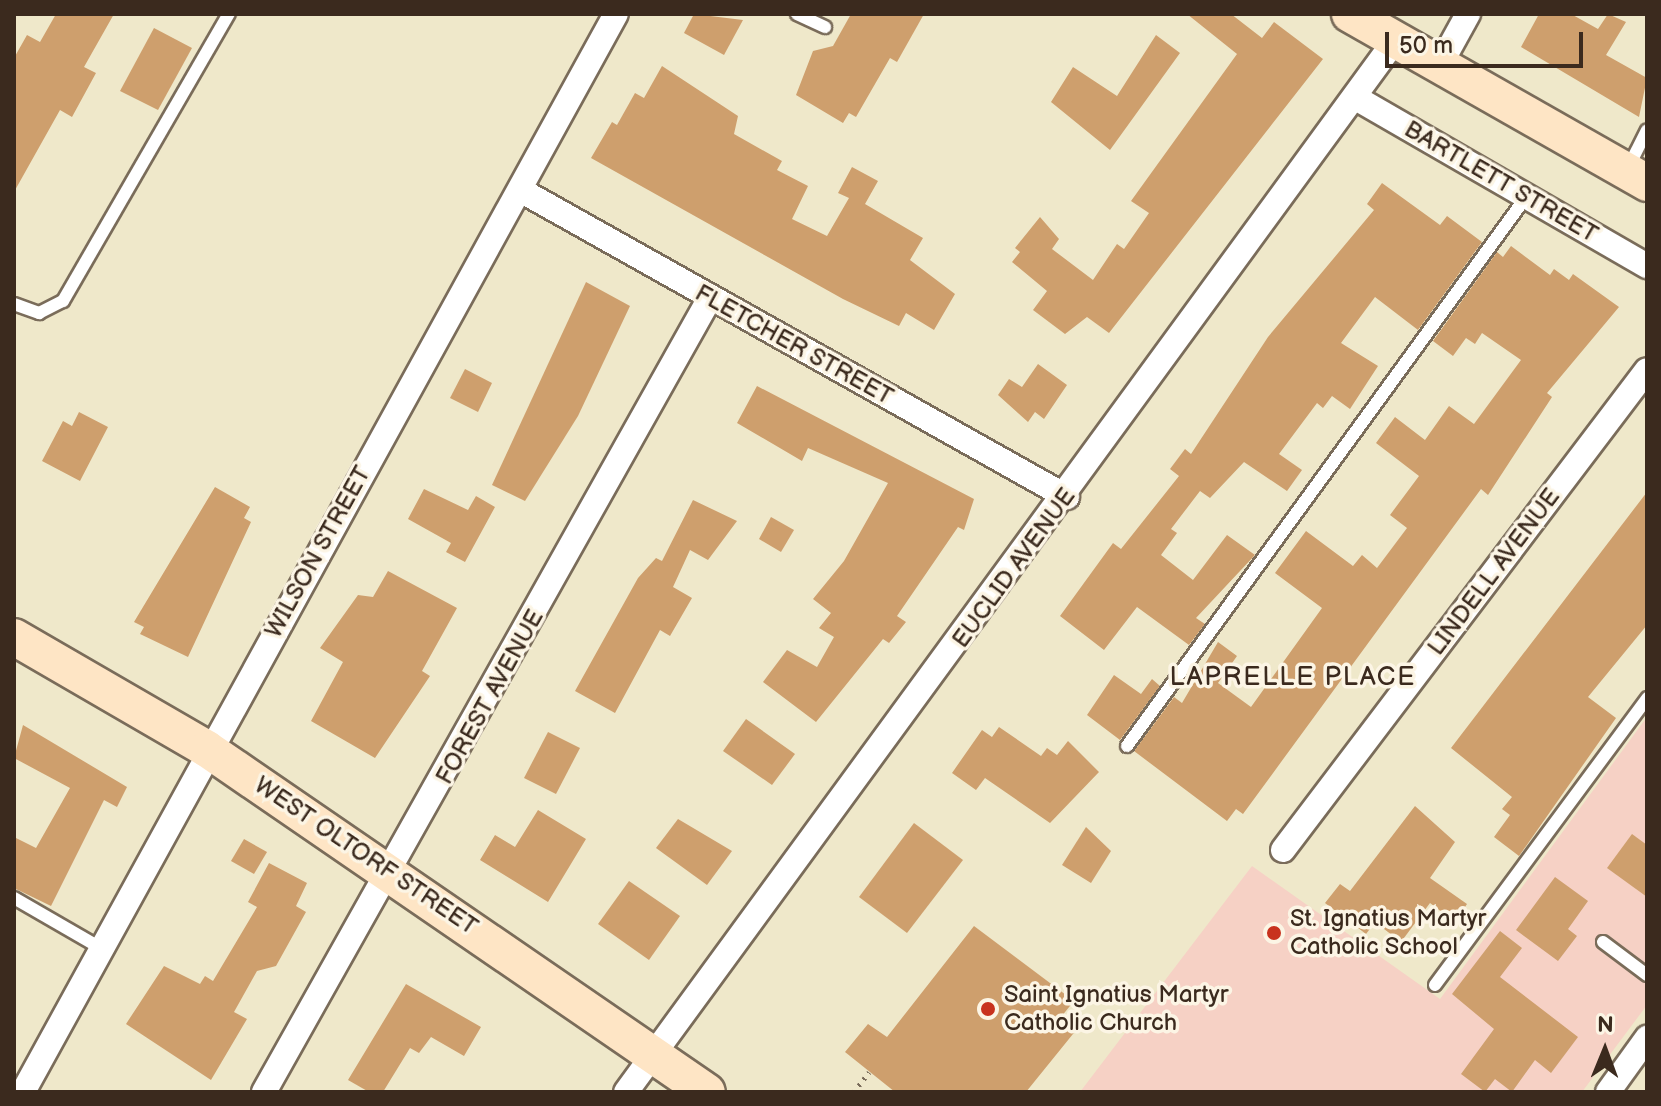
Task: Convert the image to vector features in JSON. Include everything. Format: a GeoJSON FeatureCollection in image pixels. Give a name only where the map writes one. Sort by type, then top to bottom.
{"type":"FeatureCollection","features":[{"type":"Feature","properties":{"kind":"main road"},"geometry":{"type":"LineString","coordinates":[[1350,14],[1636,176]]}},
{"type":"Feature","properties":{"kind":"main road","name":"WEST OLTORF STREET"},"geometry":{"type":"LineString","coordinates":[[14,637],[207,749],[655,1051],[707,1092]]}},
{"type":"Feature","properties":{"kind":"street","name":"WILSON STREET"},"geometry":{"type":"LineString","coordinates":[[23,1092],[104,950],[207,749],[522,191],[616,14]]}},
{"type":"Feature","properties":{"kind":"street"},"geometry":{"type":"LineString","coordinates":[[1440,65],[1468,14]]}},
{"type":"Feature","properties":{"kind":"street","name":"EUCLID AVENUE"},"geometry":{"type":"LineString","coordinates":[[626,1092],[1067,497],[1396,39]]}},
{"type":"Feature","properties":{"kind":"street","name":"BARTLETT STREET"},"geometry":{"type":"LineString","coordinates":[[1356,98],[1647,266]]}},
{"type":"Feature","properties":{"kind":"street","name":"FLETCHER STREET"},"geometry":{"type":"LineString","coordinates":[[522,191],[1067,497]]}},
{"type":"Feature","properties":{"kind":"street","name":"FOREST AVENUE"},"geometry":{"type":"LineString","coordinates":[[264,1092],[392,872],[710,298]]}},
{"type":"Feature","properties":{"kind":"street","name":"LINDELL AVENUE"},"geometry":{"type":"LineString","coordinates":[[1283,850],[1647,370]]}},
{"type":"Feature","properties":{"kind":"street"},"geometry":{"type":"LineString","coordinates":[[1608,1092],[1647,1038]]}},
{"type":"Feature","properties":{"kind":"lane"},"geometry":{"type":"LineString","coordinates":[[14,304],[39,313],[63,301],[229,14]]}},
{"type":"Feature","properties":{"kind":"lane"},"geometry":{"type":"LineString","coordinates":[[797,14],[825,27]]}},
{"type":"Feature","properties":{"kind":"lane"},"geometry":{"type":"LineString","coordinates":[[1636,176],[1647,130]]}},
{"type":"Feature","properties":{"kind":"lane"},"geometry":{"type":"LineString","coordinates":[[1127,746],[1526,197]]}},
{"type":"Feature","properties":{"kind":"lane"},"geometry":{"type":"LineString","coordinates":[[1435,985],[1647,698]]}},
{"type":"Feature","properties":{"kind":"lane"},"geometry":{"type":"LineString","coordinates":[[14,898],[104,950]]}},
{"type":"Feature","properties":{"kind":"lane"},"geometry":{"type":"LineString","coordinates":[[1603,942],[1647,975]]}},
{"type":"Feature","properties":{"kind":"path"},"geometry":{"type":"LineString","coordinates":[[854,1092],[869,1072]]}},
{"type":"Feature","properties":{"kind":"shaded area"},"geometry":{"type":"Polygon","coordinates":[[[1647,717],[1647,1005],[1582,1092],[1080,1092],[1252,866],[1440,999],[1647,717]]]}},
{"type":"Feature","properties":{"kind":"building"},"geometry":{"type":"Polygon","coordinates":[[[56,14],[114,14],[84,67],[96,73],[72,117],[60,110],[14,192],[14,58],[27,35],[40,42],[56,14]]]}},
{"type":"Feature","properties":{"kind":"building"},"geometry":{"type":"Polygon","coordinates":[[[694,14],[743,20],[724,55],[684,33],[694,14]]]}},
{"type":"Feature","properties":{"kind":"building"},"geometry":{"type":"Polygon","coordinates":[[[851,14],[924,14],[897,62],[890,58],[856,117],[849,113],[843,123],[796,95],[813,51],[833,46],[851,14]]]}},
{"type":"Feature","properties":{"kind":"building"},"geometry":{"type":"Polygon","coordinates":[[[1187,14],[1231,14],[1262,38],[1274,22],[1323,59],[1109,333],[1087,317],[1065,334],[1033,310],[1047,291],[1012,262],[1020,252],[1015,248],[1040,217],[1059,239],[1052,249],[1093,280],[1117,244],[1124,249],[1149,213],[1131,201],[1237,54],[1187,14]]]}},
{"type":"Feature","properties":{"kind":"building"},"geometry":{"type":"Polygon","coordinates":[[[1539,14],[1571,14],[1598,29],[1608,14],[1626,22],[1606,55],[1647,78],[1639,117],[1521,47],[1539,14]]]}},
{"type":"Feature","properties":{"kind":"building"},"geometry":{"type":"Polygon","coordinates":[[[154,28],[192,48],[158,110],[120,91],[154,28]]]}},
{"type":"Feature","properties":{"kind":"building"},"geometry":{"type":"Polygon","coordinates":[[[1156,35],[1180,53],[1110,150],[1051,102],[1073,67],[1117,96],[1156,35]]]}},
{"type":"Feature","properties":{"kind":"building"},"geometry":{"type":"Polygon","coordinates":[[[662,66],[738,116],[734,134],[782,161],[777,170],[808,186],[792,219],[827,236],[849,198],[838,193],[852,167],[878,181],[865,204],[923,238],[910,260],[955,294],[934,330],[906,313],[899,326],[843,299],[591,158],[612,122],[617,125],[635,93],[644,98],[662,66]]]}},
{"type":"Feature","properties":{"kind":"building"},"geometry":{"type":"Polygon","coordinates":[[[1382,183],[1440,225],[1447,216],[1482,242],[1418,330],[1375,297],[1341,343],[1378,366],[1350,409],[1332,396],[1323,408],[1317,403],[1279,454],[1302,470],[1287,491],[1244,462],[1210,498],[1200,491],[1171,529],[1177,533],[1161,555],[1193,580],[1227,535],[1255,555],[1196,618],[1205,624],[1189,645],[1137,607],[1104,650],[1060,616],[1113,543],[1121,549],[1179,476],[1170,469],[1185,449],[1191,454],[1268,337],[1374,210],[1367,204],[1382,183]]]}},
{"type":"Feature","properties":{"kind":"building"},"geometry":{"type":"Polygon","coordinates":[[[1511,246],[1550,275],[1554,269],[1569,280],[1573,274],[1619,307],[1547,393],[1552,397],[1488,495],[1481,489],[1243,814],[1236,809],[1227,821],[1134,751],[1174,697],[1182,703],[1218,642],[1237,656],[1218,683],[1251,707],[1322,608],[1275,573],[1306,531],[1353,566],[1362,555],[1377,568],[1407,528],[1390,515],[1419,476],[1376,443],[1395,417],[1425,440],[1449,406],[1474,424],[1521,360],[1482,333],[1475,344],[1466,338],[1453,356],[1433,341],[1497,252],[1503,257],[1511,246]]]}},
{"type":"Feature","properties":{"kind":"building"},"geometry":{"type":"Polygon","coordinates":[[[586,282],[630,306],[578,416],[525,501],[492,485],[586,282]]]}},
{"type":"Feature","properties":{"kind":"building"},"geometry":{"type":"Polygon","coordinates":[[[1038,364],[1067,385],[1044,419],[1035,412],[1028,422],[998,395],[1009,379],[1022,387],[1038,364]]]}},
{"type":"Feature","properties":{"kind":"building"},"geometry":{"type":"Polygon","coordinates":[[[465,369],[492,383],[478,412],[450,398],[465,369]]]}},
{"type":"Feature","properties":{"kind":"building"},"geometry":{"type":"Polygon","coordinates":[[[757,386],[974,499],[964,530],[958,527],[897,616],[906,622],[889,643],[883,639],[816,722],[763,682],[787,650],[817,667],[834,637],[819,628],[831,613],[813,599],[844,561],[888,483],[808,448],[802,461],[737,423],[757,386]]]}},
{"type":"Feature","properties":{"kind":"building"},"geometry":{"type":"Polygon","coordinates":[[[79,412],[108,427],[80,481],[42,461],[63,421],[72,426],[79,412]]]}},
{"type":"Feature","properties":{"kind":"building"},"geometry":{"type":"Polygon","coordinates":[[[215,487],[250,507],[244,518],[251,522],[188,657],[140,634],[144,627],[134,622],[215,487]]]}},
{"type":"Feature","properties":{"kind":"building"},"geometry":{"type":"Polygon","coordinates":[[[424,489],[468,510],[476,496],[495,507],[465,562],[446,552],[451,543],[408,519],[424,489]]]}},
{"type":"Feature","properties":{"kind":"building"},"geometry":{"type":"Polygon","coordinates":[[[1647,492],[1647,625],[1588,697],[1616,718],[1519,856],[1494,837],[1510,815],[1502,809],[1512,797],[1451,748],[1647,492]]]}},
{"type":"Feature","properties":{"kind":"building"},"geometry":{"type":"Polygon","coordinates":[[[693,500],[737,521],[708,560],[690,550],[673,587],[692,598],[670,636],[660,630],[615,713],[575,691],[638,578],[656,558],[662,561],[693,500]]]}},
{"type":"Feature","properties":{"kind":"building"},"geometry":{"type":"Polygon","coordinates":[[[771,517],[794,530],[781,552],[759,539],[771,517]]]}},
{"type":"Feature","properties":{"kind":"building"},"geometry":{"type":"Polygon","coordinates":[[[388,571],[457,608],[422,671],[430,676],[375,758],[311,721],[343,662],[320,648],[358,595],[373,597],[388,571]]]}},
{"type":"Feature","properties":{"kind":"building"},"geometry":{"type":"Polygon","coordinates":[[[1114,675],[1141,694],[1152,679],[1160,686],[1120,740],[1087,715],[1114,675]]]}},
{"type":"Feature","properties":{"kind":"building"},"geometry":{"type":"Polygon","coordinates":[[[746,719],[795,754],[772,785],[723,751],[746,719]]]}},
{"type":"Feature","properties":{"kind":"building"},"geometry":{"type":"Polygon","coordinates":[[[23,725],[127,787],[117,807],[104,800],[51,906],[14,888],[14,837],[36,848],[70,788],[14,758],[23,725]]]}},
{"type":"Feature","properties":{"kind":"building"},"geometry":{"type":"Polygon","coordinates":[[[999,727],[1041,756],[1047,748],[1057,755],[1068,741],[1099,772],[1050,823],[985,778],[976,790],[952,773],[982,730],[992,737],[999,727]]]}},
{"type":"Feature","properties":{"kind":"building"},"geometry":{"type":"Polygon","coordinates":[[[548,732],[580,748],[556,794],[524,778],[548,732]]]}},
{"type":"Feature","properties":{"kind":"building"},"geometry":{"type":"Polygon","coordinates":[[[1415,806],[1455,842],[1430,878],[1467,904],[1455,922],[1430,903],[1401,942],[1375,922],[1366,934],[1325,903],[1340,884],[1350,891],[1415,806]]]}},
{"type":"Feature","properties":{"kind":"building"},"geometry":{"type":"Polygon","coordinates":[[[538,810],[586,839],[548,902],[480,860],[495,835],[515,847],[538,810]]]}},
{"type":"Feature","properties":{"kind":"building"},"geometry":{"type":"Polygon","coordinates":[[[678,819],[732,851],[707,885],[656,848],[678,819]]]}},
{"type":"Feature","properties":{"kind":"building"},"geometry":{"type":"Polygon","coordinates":[[[914,823],[963,860],[907,933],[859,897],[914,823]]]}},
{"type":"Feature","properties":{"kind":"building"},"geometry":{"type":"Polygon","coordinates":[[[1086,827],[1111,851],[1091,883],[1062,865],[1086,827]]]}},
{"type":"Feature","properties":{"kind":"building"},"geometry":{"type":"Polygon","coordinates":[[[1632,834],[1647,845],[1647,897],[1607,868],[1632,834]]]}},
{"type":"Feature","properties":{"kind":"building"},"geometry":{"type":"Polygon","coordinates":[[[244,839],[267,852],[254,874],[231,861],[244,839]]]}},
{"type":"Feature","properties":{"kind":"building"},"geometry":{"type":"Polygon","coordinates":[[[269,863],[307,883],[296,906],[306,912],[276,966],[257,971],[234,1012],[247,1019],[211,1080],[126,1024],[164,966],[200,984],[205,976],[213,981],[257,907],[248,902],[269,863]]]}},
{"type":"Feature","properties":{"kind":"building"},"geometry":{"type":"Polygon","coordinates":[[[1555,877],[1588,901],[1568,929],[1577,936],[1558,961],[1516,930],[1555,877]]]}},
{"type":"Feature","properties":{"kind":"building"},"geometry":{"type":"Polygon","coordinates":[[[629,881],[680,916],[649,960],[598,924],[629,881]]]}},
{"type":"Feature","properties":{"kind":"building","name":"Saint Ignatius Martyr Catholic Church"},"geometry":{"type":"Polygon","coordinates":[[[974,926],[1074,1001],[1061,1017],[1077,1029],[1026,1092],[895,1092],[845,1052],[868,1024],[887,1037],[974,926]]]}},
{"type":"Feature","properties":{"kind":"building"},"geometry":{"type":"Polygon","coordinates":[[[1500,931],[1522,948],[1500,977],[1578,1037],[1551,1073],[1535,1060],[1512,1092],[1495,1079],[1485,1092],[1461,1074],[1494,1029],[1452,994],[1500,931]]]}},
{"type":"Feature","properties":{"kind":"building"},"geometry":{"type":"Polygon","coordinates":[[[406,984],[481,1027],[464,1056],[431,1037],[419,1053],[410,1048],[383,1092],[369,1092],[348,1080],[406,984]]]}},
{"type":"Feature","properties":{"kind":"place","name":"St. Ignatius Martyr Catholic School"},"geometry":{"type":"Point","coordinates":[1274,933]}},
{"type":"Feature","properties":{"kind":"place","name":"Saint Ignatius Martyr Catholic Church"},"geometry":{"type":"Point","coordinates":[988,1009]}},
{"type":"Feature","properties":{"kind":"district","name":"LAPRELLE PLACE"},"geometry":{"type":"Point","coordinates":[1293,678]}}]}
